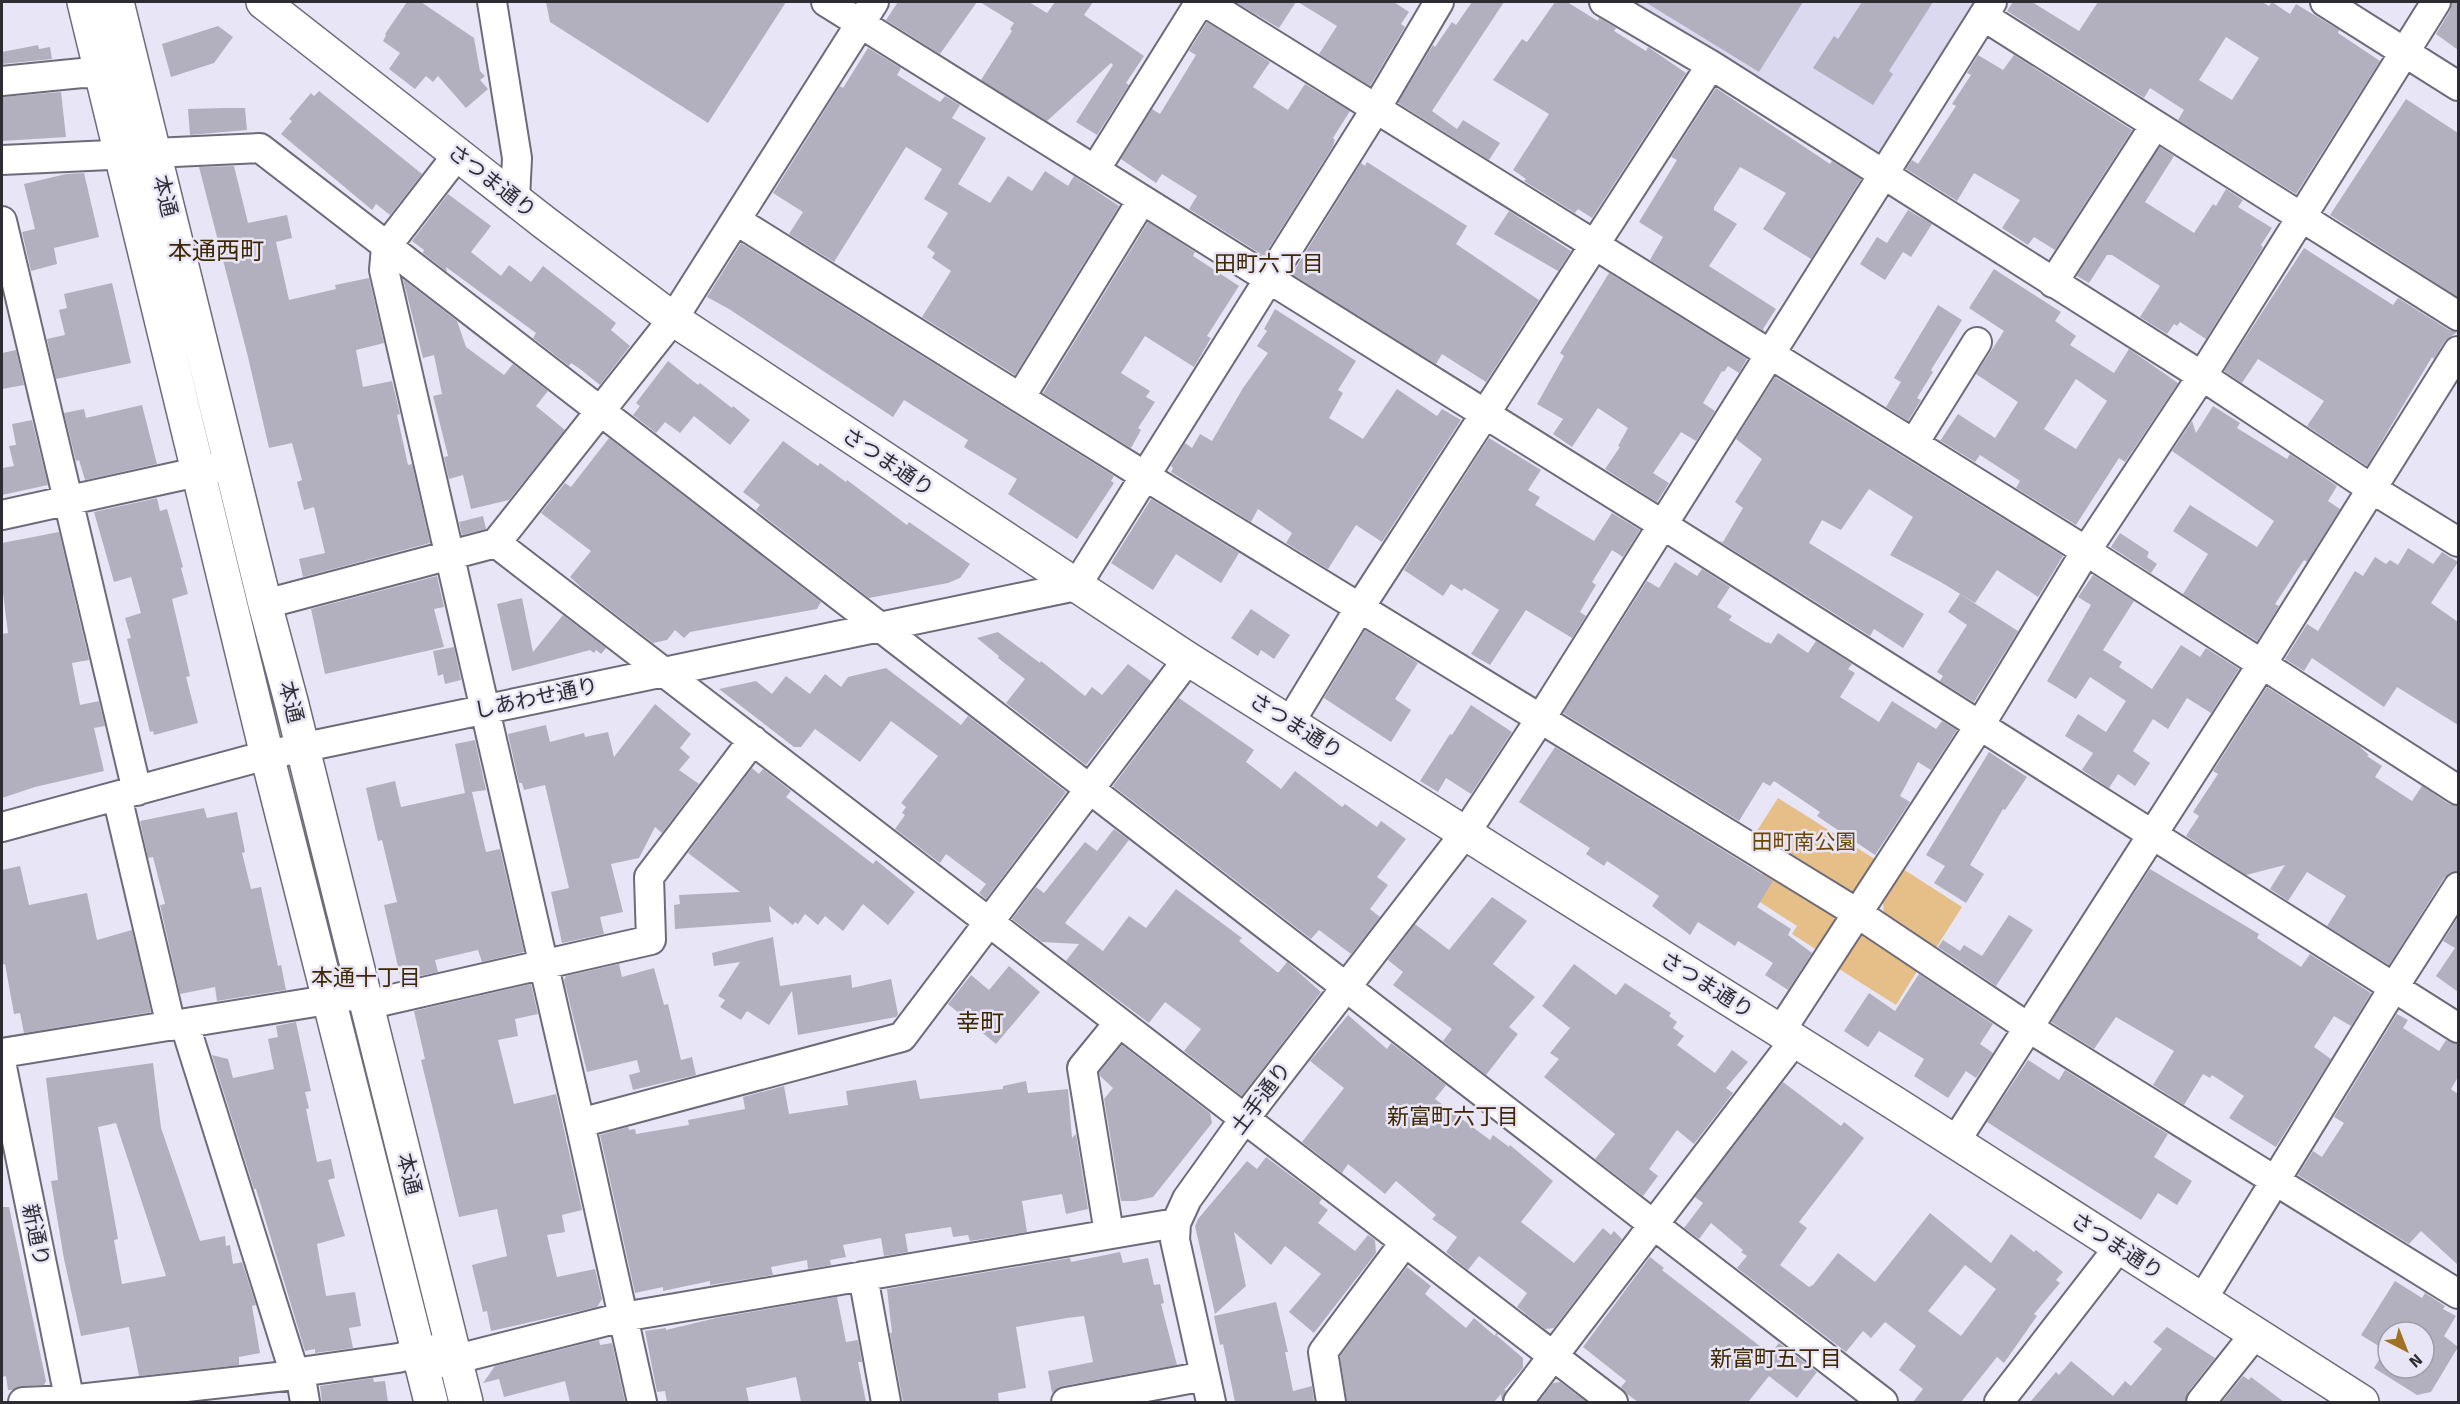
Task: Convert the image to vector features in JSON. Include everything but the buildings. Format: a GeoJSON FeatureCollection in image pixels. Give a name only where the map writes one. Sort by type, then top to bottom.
{"type":"FeatureCollection","features":[{"type":"Feature","properties":{"kind":"main road","name":"本通"},"geometry":{"type":"LineString","coordinates":[[84,2],[267,755],[431,1402]]}},
{"type":"Feature","properties":{"kind":"main road","name":"本通"},"geometry":{"type":"LineString","coordinates":[[117,2],[265,604],[466,1402]]}},
{"type":"Feature","properties":{"kind":"main road","name":"さつま通り"},"geometry":{"type":"LineString","coordinates":[[263,2],[673,319],[1188,659],[1466,832],[2362,1402]]}},
{"type":"Feature","properties":{"kind":"street"},"geometry":{"type":"LineString","coordinates":[[492,2],[516,158],[515,199]]}},
{"type":"Feature","properties":{"kind":"street"},"geometry":{"type":"LineString","coordinates":[[826,2],[867,12],[1095,170],[2154,834],[2458,1028]]}},
{"type":"Feature","properties":{"kind":"street"},"geometry":{"type":"LineString","coordinates":[[1095,170],[1200,2]]}},
{"type":"Feature","properties":{"kind":"street"},"geometry":{"type":"LineString","coordinates":[[1205,2],[1377,107],[2086,551],[2458,790]]}},
{"type":"Feature","properties":{"kind":"street"},"geometry":{"type":"LineString","coordinates":[[1076,586],[1377,107],[1439,2]]}},
{"type":"Feature","properties":{"kind":"street"},"geometry":{"type":"LineString","coordinates":[[1604,2],[1711,65],[2202,376],[2372,489],[2458,542]]}},
{"type":"Feature","properties":{"kind":"street"},"geometry":{"type":"LineString","coordinates":[[2325,2],[2458,86]]}},
{"type":"Feature","properties":{"kind":"street"},"geometry":{"type":"LineString","coordinates":[[1518,1402],[1654,1224],[1787,1036],[1857,913],[1980,725],[2086,551],[2202,376],[2436,2]]}},
{"type":"Feature","properties":{"kind":"street"},"geometry":{"type":"LineString","coordinates":[[1987,9],[2155,125],[2458,316]]}},
{"type":"Feature","properties":{"kind":"street","name":"土手通り"},"geometry":{"type":"LineString","coordinates":[[1208,1389],[1175,1240],[1176,1223],[1187,1199],[1245,1118],[1466,832],[1542,718],[1987,9]]}},
{"type":"Feature","properties":{"kind":"street"},"geometry":{"type":"LineString","coordinates":[[265,604],[496,543],[673,319],[867,12]]}},
{"type":"Feature","properties":{"kind":"street"},"geometry":{"type":"LineString","coordinates":[[1290,722],[1360,607],[1711,65]]}},
{"type":"Feature","properties":{"kind":"street"},"geometry":{"type":"LineString","coordinates":[[2,81],[82,73],[101,74]]}},
{"type":"Feature","properties":{"kind":"street"},"geometry":{"type":"LineString","coordinates":[[2053,283],[2155,125]]}},
{"type":"Feature","properties":{"kind":"street"},"geometry":{"type":"LineString","coordinates":[[2,160],[260,148],[1883,1402]]}},
{"type":"Feature","properties":{"kind":"street"},"geometry":{"type":"LineString","coordinates":[[458,154],[386,247],[384,270],[642,1402]]}},
{"type":"Feature","properties":{"kind":"street"},"geometry":{"type":"LineString","coordinates":[[1020,398],[1142,200]]}},
{"type":"Feature","properties":{"kind":"street"},"geometry":{"type":"LineString","coordinates":[[2,221],[68,500],[127,794],[178,1025],[298,1374],[305,1402]]}},
{"type":"Feature","properties":{"kind":"street"},"geometry":{"type":"LineString","coordinates":[[737,221],[1145,476],[1857,913],[2029,1028],[2458,1294]]}},
{"type":"Feature","properties":{"kind":"street"},"geometry":{"type":"LineString","coordinates":[[1914,443],[1977,342]]}},
{"type":"Feature","properties":{"kind":"street"},"geometry":{"type":"LineString","coordinates":[[1955,1142],[2154,834],[2458,351]]}},
{"type":"Feature","properties":{"kind":"street"},"geometry":{"type":"LineString","coordinates":[[2,515],[231,465]]}},
{"type":"Feature","properties":{"kind":"street"},"geometry":{"type":"LineString","coordinates":[[496,543],[1118,1024],[1245,1118],[1613,1402]]}},
{"type":"Feature","properties":{"kind":"street","name":"しあわせ通り"},"geometry":{"type":"LineString","coordinates":[[2,827],[301,747],[338,742],[485,708],[1076,586]]}},
{"type":"Feature","properties":{"kind":"street"},"geometry":{"type":"LineString","coordinates":[[580,1123],[902,1037],[1188,659]]}},
{"type":"Feature","properties":{"kind":"street"},"geometry":{"type":"LineString","coordinates":[[2,1053],[328,1000],[365,999],[544,964],[651,940],[649,877],[753,740]]}},
{"type":"Feature","properties":{"kind":"street"},"geometry":{"type":"LineString","coordinates":[[2202,1300],[2458,887]]}},
{"type":"Feature","properties":{"kind":"street"},"geometry":{"type":"LineString","coordinates":[[1109,1233],[1082,1068],[1118,1024]]}},
{"type":"Feature","properties":{"kind":"street","name":"新通り"},"geometry":{"type":"LineString","coordinates":[[2,1067],[70,1401]]}},
{"type":"Feature","properties":{"kind":"street"},"geometry":{"type":"LineString","coordinates":[[23,1402],[70,1401],[298,1374],[398,1359],[421,1360],[623,1317],[1176,1223]]}},
{"type":"Feature","properties":{"kind":"street"},"geometry":{"type":"LineString","coordinates":[[1331,1402],[1323,1352],[1405,1242]]}},
{"type":"Feature","properties":{"kind":"street"},"geometry":{"type":"LineString","coordinates":[[1999,1402],[2120,1247]]}},
{"type":"Feature","properties":{"kind":"street"},"geometry":{"type":"LineString","coordinates":[[863,1276],[886,1402]]}},
{"type":"Feature","properties":{"kind":"street"},"geometry":{"type":"LineString","coordinates":[[2200,1402],[2255,1334]]}},
{"type":"Feature","properties":{"kind":"street"},"geometry":{"type":"LineString","coordinates":[[1066,1402],[1208,1389]]}},
{"type":"Feature","properties":{"kind":"shaded area"},"geometry":{"type":"Polygon","coordinates":[[[1633,2],[1978,2],[1880,156],[1633,2]]]}},
{"type":"Feature","properties":{"kind":"green space","name":"田町南公園"},"geometry":{"type":"Polygon","coordinates":[[[1778,798],[1881,863],[1860,895],[1845,895],[1753,837],[1778,798]]]}},
{"type":"Feature","properties":{"kind":"green space","name":"田町南公園"},"geometry":{"type":"Polygon","coordinates":[[[1767,866],[1837,911],[1841,922],[1822,953],[1792,934],[1797,926],[1749,895],[1767,866]]]}},
{"type":"Feature","properties":{"kind":"green space","name":"田町南公園"},"geometry":{"type":"Polygon","coordinates":[[[1903,869],[1962,907],[1934,951],[1884,920],[1883,901],[1903,869]]]}},
{"type":"Feature","properties":{"kind":"green space"},"geometry":{"type":"Polygon","coordinates":[[[1873,932],[1922,963],[1896,1005],[1839,969],[1860,936],[1873,932]]]}},
{"type":"Feature","properties":{"kind":"district","name":"本通西町"},"geometry":{"type":"Point","coordinates":[216,251]}},
{"type":"Feature","properties":{"kind":"district","name":"田町六丁目"},"geometry":{"type":"Point","coordinates":[1269,263]}},
{"type":"Feature","properties":{"kind":"district","name":"本通十丁目"},"geometry":{"type":"Point","coordinates":[366,977]}},
{"type":"Feature","properties":{"kind":"district","name":"幸町"},"geometry":{"type":"Point","coordinates":[980,1023]}},
{"type":"Feature","properties":{"kind":"district","name":"新富町六丁目"},"geometry":{"type":"Point","coordinates":[1453,1116]}},
{"type":"Feature","properties":{"kind":"district","name":"新富町五丁目"},"geometry":{"type":"Point","coordinates":[1776,1358]}}]}
